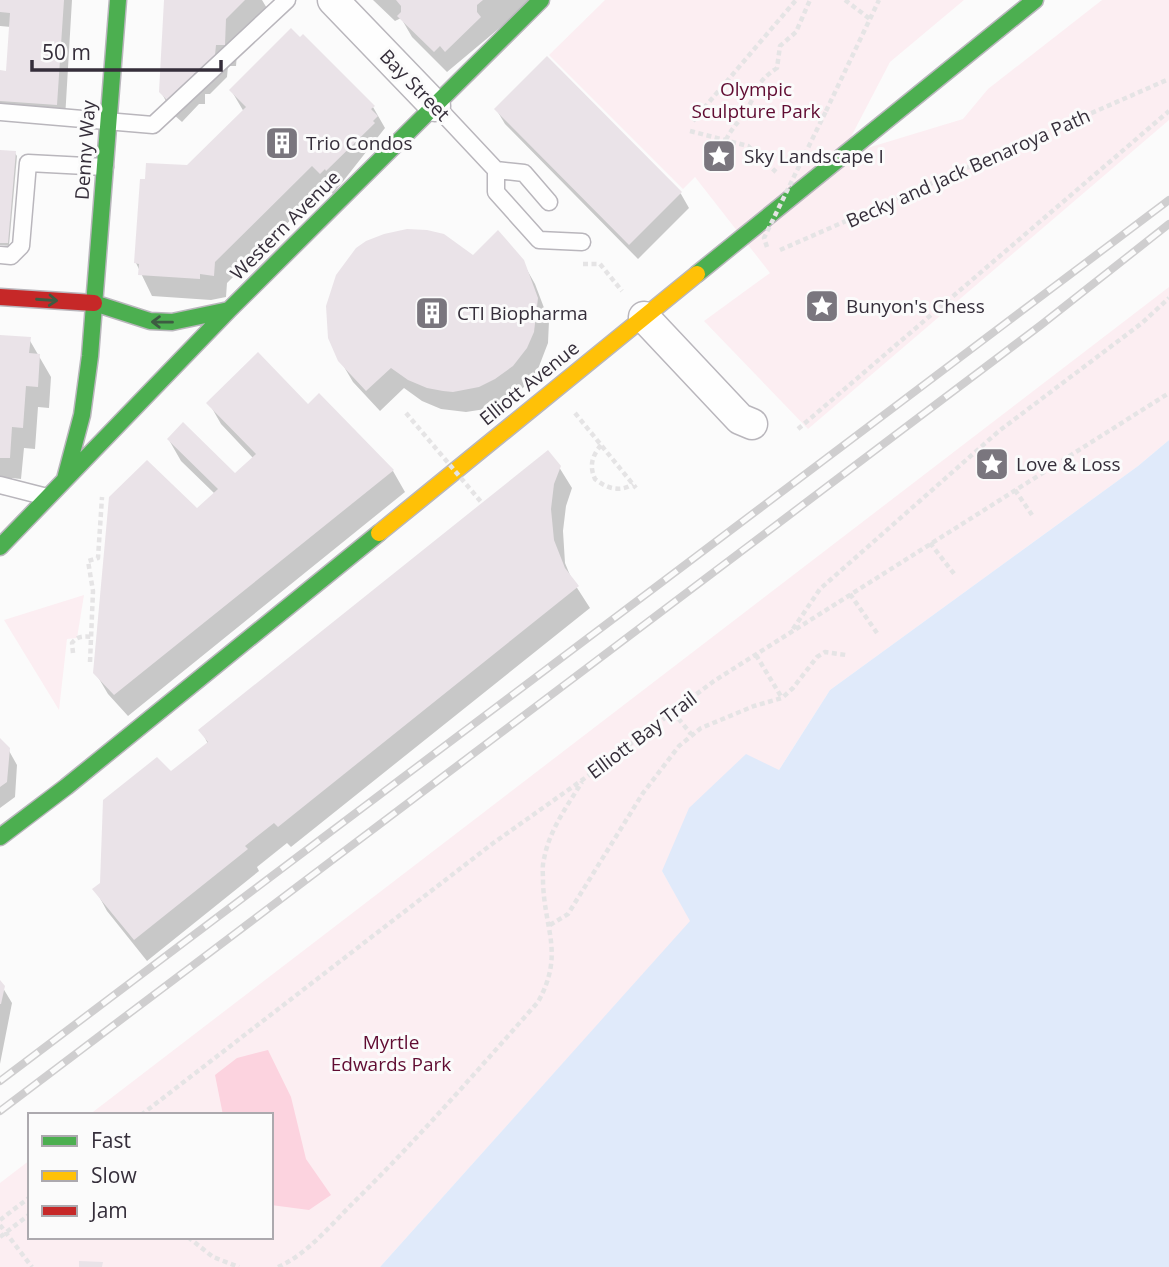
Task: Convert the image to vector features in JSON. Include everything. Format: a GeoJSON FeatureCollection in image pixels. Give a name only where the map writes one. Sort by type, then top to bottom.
{"type":"FeatureCollection","features":[{"type":"Feature","properties":{"kind":"main road","name":"Denny Way"},"geometry":{"type":"LineString","coordinates":[[63,484],[82,415],[94,303],[118,0]]}},
{"type":"Feature","properties":{"kind":"main road","name":"Western Avenue"},"geometry":{"type":"LineString","coordinates":[[0,547],[229,310],[541,0]]}},
{"type":"Feature","properties":{"kind":"main road","name":"Elliott Avenue"},"geometry":{"type":"LineString","coordinates":[[0,837],[51,799],[1035,0]]}},
{"type":"Feature","properties":{"kind":"main road"},"geometry":{"type":"LineString","coordinates":[[0,297],[94,303],[150,321],[172,323],[229,310]]}},
{"type":"Feature","properties":{"kind":"street","name":"Bay Street"},"geometry":{"type":"LineString","coordinates":[[333,0],[435,106]]}},
{"type":"Feature","properties":{"kind":"street"},"geometry":{"type":"LineString","coordinates":[[644,317],[740,419],[752,424]]}},
{"type":"Feature","properties":{"kind":"lane"},"geometry":{"type":"LineString","coordinates":[[0,111],[153,125],[287,0]]}},
{"type":"Feature","properties":{"kind":"lane","name":"Bay Street"},"geometry":{"type":"LineString","coordinates":[[435,106],[496,170]]}},
{"type":"Feature","properties":{"kind":"lane"},"geometry":{"type":"LineString","coordinates":[[0,255],[11,256],[21,246],[17,223],[22,160],[104,167]]}},
{"type":"Feature","properties":{"kind":"lane"},"geometry":{"type":"LineString","coordinates":[[550,202],[524,173],[496,170],[496,192],[539,240],[582,242]]}},
{"type":"Feature","properties":{"kind":"lane"},"geometry":{"type":"LineString","coordinates":[[0,485],[49,498]]}},
{"type":"Feature","properties":{"kind":"path"},"geometry":{"type":"LineString","coordinates":[[693,121],[796,0]]}},
{"type":"Feature","properties":{"kind":"path"},"geometry":{"type":"LineString","coordinates":[[726,140],[732,127],[745,113],[760,79],[777,68],[780,47],[796,32],[810,0]]}},
{"type":"Feature","properties":{"kind":"path"},"geometry":{"type":"LineString","coordinates":[[845,0],[870,19],[879,0]]}},
{"type":"Feature","properties":{"kind":"path","name":"Becky and Jack Benaroya Path"},"geometry":{"type":"LineString","coordinates":[[870,19],[764,238],[767,247],[775,252],[1169,79]]}},
{"type":"Feature","properties":{"kind":"path"},"geometry":{"type":"LineString","coordinates":[[798,429],[1169,111]]}},
{"type":"Feature","properties":{"kind":"path"},"geometry":{"type":"LineString","coordinates":[[690,131],[748,146],[763,159]]}},
{"type":"Feature","properties":{"kind":"path"},"geometry":{"type":"LineString","coordinates":[[600,264],[622,291]]}},
{"type":"Feature","properties":{"kind":"path"},"geometry":{"type":"LineString","coordinates":[[792,631],[820,589],[999,431],[1142,323],[1169,298]]}},
{"type":"Feature","properties":{"kind":"path","name":"Elliott Bay Trail"},"geometry":{"type":"LineString","coordinates":[[144,1113],[492,844],[714,681],[849,593],[1169,393]]}},
{"type":"Feature","properties":{"kind":"path"},"geometry":{"type":"LineString","coordinates":[[406,412],[482,503]]}},
{"type":"Feature","properties":{"kind":"path"},"geometry":{"type":"LineString","coordinates":[[575,413],[635,486],[612,489],[595,479],[592,463],[594,453],[600,445]]}},
{"type":"Feature","properties":{"kind":"path"},"geometry":{"type":"LineString","coordinates":[[1015,491],[1032,515]]}},
{"type":"Feature","properties":{"kind":"path"},"geometry":{"type":"LineString","coordinates":[[90,662],[93,592],[88,561],[98,558],[102,497]]}},
{"type":"Feature","properties":{"kind":"path"},"geometry":{"type":"LineString","coordinates":[[930,542],[955,575]]}},
{"type":"Feature","properties":{"kind":"path"},"geometry":{"type":"LineString","coordinates":[[849,593],[877,633]]}},
{"type":"Feature","properties":{"kind":"path"},"geometry":{"type":"LineString","coordinates":[[74,653],[72,643],[75,639],[92,636]]}},
{"type":"Feature","properties":{"kind":"path"},"geometry":{"type":"LineString","coordinates":[[550,925],[568,914],[643,793],[691,734],[754,706],[782,698],[817,657],[825,652],[846,655]]}},
{"type":"Feature","properties":{"kind":"path"},"geometry":{"type":"LineString","coordinates":[[756,655],[782,698]]}},
{"type":"Feature","properties":{"kind":"path"},"geometry":{"type":"LineString","coordinates":[[673,712],[691,734]]}},
{"type":"Feature","properties":{"kind":"path"},"geometry":{"type":"LineString","coordinates":[[278,1267],[286,1264],[318,1237],[413,1144],[538,1002],[548,985],[553,965],[550,925],[544,903],[543,861],[551,835],[585,778]]}},
{"type":"Feature","properties":{"kind":"path"},"geometry":{"type":"LineString","coordinates":[[28,1199],[0,1223],[32,1267]]}},
{"type":"Feature","properties":{"kind":"path"},"geometry":{"type":"LineString","coordinates":[[0,1237],[28,1216]]}},
{"type":"Feature","properties":{"kind":"path"},"geometry":{"type":"LineString","coordinates":[[190,1239],[213,1257],[239,1267]]}},
{"type":"Feature","properties":{"kind":"green space","name":"Olympic Sculpture Park"},"geometry":{"type":"Polygon","coordinates":[[[605,0],[964,0],[890,62],[841,156],[963,119],[988,89],[1102,0],[1169,0],[1169,120],[808,429],[704,321],[770,273],[695,177],[683,189],[549,55],[605,0]]]}},
{"type":"Feature","properties":{"kind":"green space","name":"Myrtle Edwards Park"},"geometry":{"type":"Polygon","coordinates":[[[1169,287],[1169,440],[1138,466],[830,690],[779,770],[662,871],[691,921],[380,1267],[0,1267],[0,1183],[28,1162],[28,1239],[273,1239],[273,1113],[92,1113],[1169,287]]]}},
{"type":"Feature","properties":{"kind":"green space"},"geometry":{"type":"Polygon","coordinates":[[[84,595],[77,638],[67,639],[59,710],[4,620],[84,595]]]}},
{"type":"Feature","properties":{"kind":"shaded area"},"geometry":{"type":"Polygon","coordinates":[[[268,1050],[291,1097],[306,1159],[331,1195],[309,1210],[273,1205],[273,1113],[223,1113],[215,1075],[237,1058],[268,1050]]]}},
{"type":"Feature","properties":{"kind":"water"},"geometry":{"type":"Polygon","coordinates":[[[1169,440],[1169,1267],[380,1267],[690,921],[662,871],[689,808],[746,754],[779,770],[830,690],[1138,466],[1169,440]]]}},
{"type":"Feature","properties":{"kind":"building"},"geometry":{"type":"Polygon","coordinates":[[[0,0],[64,0],[57,105],[0,101],[0,70],[6,71],[10,13],[0,12],[0,0]]]}},
{"type":"Feature","properties":{"kind":"building"},"geometry":{"type":"Polygon","coordinates":[[[164,0],[245,0],[226,19],[225,45],[216,45],[215,55],[198,73],[194,73],[193,84],[169,102],[159,92],[164,0]]]}},
{"type":"Feature","properties":{"kind":"building"},"geometry":{"type":"Polygon","coordinates":[[[396,0],[483,0],[477,5],[477,12],[481,17],[445,52],[440,46],[434,52],[397,16],[401,12],[401,6],[396,0]]]}},
{"type":"Feature","properties":{"kind":"building","name":"Trio Condos"},"geometry":{"type":"Polygon","coordinates":[[[291,28],[300,37],[303,34],[375,106],[371,109],[378,116],[373,121],[375,123],[326,171],[325,169],[320,174],[312,166],[215,262],[214,276],[200,274],[200,279],[138,275],[139,264],[134,263],[140,179],[145,179],[146,163],[187,165],[246,107],[229,90],[291,28]]]}},
{"type":"Feature","properties":{"kind":"building"},"geometry":{"type":"Polygon","coordinates":[[[547,56],[682,192],[629,245],[494,109],[547,56]]]}},
{"type":"Feature","properties":{"kind":"building"},"geometry":{"type":"Polygon","coordinates":[[[0,150],[16,151],[8,243],[0,243],[0,150]]]}},
{"type":"Feature","properties":{"kind":"building","name":"CTI Biopharma"},"geometry":{"type":"Polygon","coordinates":[[[407,229],[444,234],[473,255],[498,230],[524,260],[538,298],[534,332],[527,348],[513,366],[495,379],[479,387],[443,391],[408,380],[391,368],[366,391],[338,361],[328,338],[326,306],[336,275],[356,248],[366,241],[407,229]]]}},
{"type":"Feature","properties":{"kind":"building"},"geometry":{"type":"Polygon","coordinates":[[[0,335],[31,337],[29,353],[40,354],[38,387],[26,386],[23,428],[12,427],[10,458],[0,458],[0,335]]]}},
{"type":"Feature","properties":{"kind":"building"},"geometry":{"type":"Polygon","coordinates":[[[258,352],[308,404],[319,393],[394,470],[114,695],[93,673],[109,497],[147,460],[197,508],[218,489],[167,439],[183,422],[235,473],[256,454],[206,403],[258,352]]]}},
{"type":"Feature","properties":{"kind":"building"},"geometry":{"type":"Polygon","coordinates":[[[548,450],[561,466],[554,484],[551,509],[554,540],[565,568],[579,586],[278,827],[274,823],[245,846],[248,849],[134,940],[92,889],[100,883],[103,800],[157,757],[171,771],[208,742],[198,730],[548,450]]]}},
{"type":"Feature","properties":{"kind":"building"},"geometry":{"type":"Polygon","coordinates":[[[0,738],[10,748],[7,782],[0,787],[0,738]]]}},
{"type":"Feature","properties":{"kind":"building"},"geometry":{"type":"Polygon","coordinates":[[[0,980],[5,986],[1,1004],[0,1004],[0,980]]]}},
{"type":"Feature","properties":{"kind":"building"},"geometry":{"type":"Polygon","coordinates":[[[79,1261],[103,1262],[102,1267],[79,1267],[79,1261]]]}},
{"type":"Feature","properties":{"kind":"railway"},"geometry":{"type":"LineString","coordinates":[[0,1081],[1169,200]]}},
{"type":"Feature","properties":{"kind":"railway"},"geometry":{"type":"LineString","coordinates":[[0,1111],[1041,325],[1169,224]]}},
{"type":"Feature","properties":{"kind":"traffic: fast"},"geometry":{"type":"LineString","coordinates":[[65,479],[82,415],[90,356],[118,0]]}},
{"type":"Feature","properties":{"kind":"traffic: fast"},"geometry":{"type":"LineString","coordinates":[[0,547],[229,310],[541,0]]}},
{"type":"Feature","properties":{"kind":"traffic: fast"},"geometry":{"type":"LineString","coordinates":[[697,274],[1035,0]]}},
{"type":"Feature","properties":{"kind":"traffic: fast"},"geometry":{"type":"LineString","coordinates":[[94,303],[150,321],[172,322],[229,310]]}},
{"type":"Feature","properties":{"kind":"traffic: fast"},"geometry":{"type":"LineString","coordinates":[[0,837],[66,787],[379,533]]}},
{"type":"Feature","properties":{"kind":"traffic: slow"},"geometry":{"type":"LineString","coordinates":[[379,533],[697,274]]}},
{"type":"Feature","properties":{"kind":"traffic: jam"},"geometry":{"type":"LineString","coordinates":[[0,297],[94,303]]}},
{"type":"Feature","properties":{"kind":"place","name":"Trio Condos"},"geometry":{"type":"Point","coordinates":[282,143]}},
{"type":"Feature","properties":{"kind":"place","name":"Sky Landscape I"},"geometry":{"type":"Point","coordinates":[719,156]}},
{"type":"Feature","properties":{"kind":"place","name":"Bunyon's Chess"},"geometry":{"type":"Point","coordinates":[822,306]}},
{"type":"Feature","properties":{"kind":"place","name":"CTI Biopharma"},"geometry":{"type":"Point","coordinates":[432,313]}},
{"type":"Feature","properties":{"kind":"place","name":"Love & Loss"},"geometry":{"type":"Point","coordinates":[992,464]}}]}
